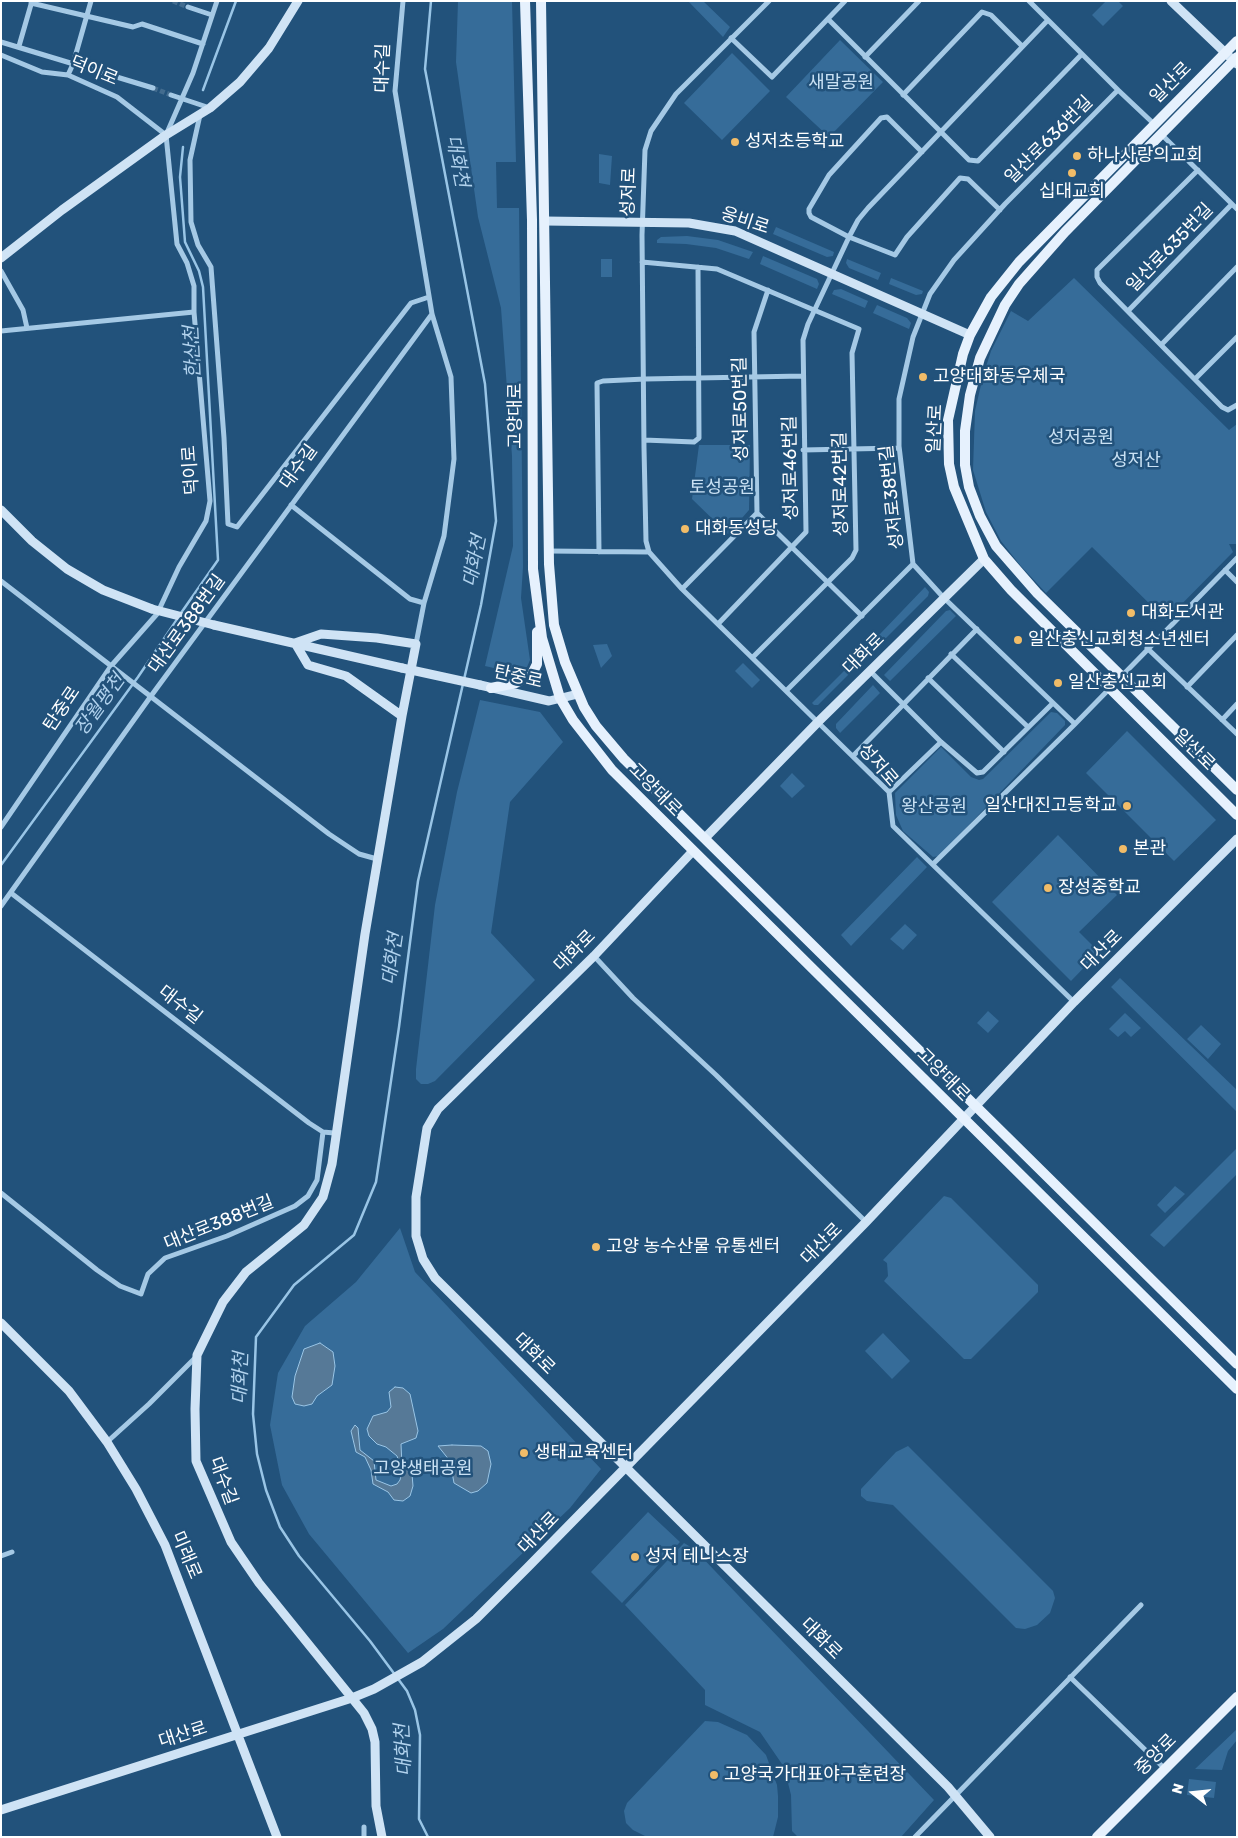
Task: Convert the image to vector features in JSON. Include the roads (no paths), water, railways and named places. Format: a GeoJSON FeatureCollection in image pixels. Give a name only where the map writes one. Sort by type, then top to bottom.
{"type":"FeatureCollection","features":[{"type":"Feature","properties":{"kind":"main road","name":"고양대로"},"geometry":{"type":"LineString","coordinates":[[525,1],[532,220],[533,569],[536,606],[542,638],[560,698],[573,720],[612,770],[1237,1389]]}},
{"type":"Feature","properties":{"kind":"main road","name":"고양대로"},"geometry":{"type":"LineString","coordinates":[[541,5],[548,551],[554,625],[578,694],[596,726],[624,759],[706,837],[1237,1364]]}},
{"type":"Feature","properties":{"kind":"main road","name":"일산로"},"geometry":{"type":"LineString","coordinates":[[1237,41],[1223,53],[1019,262],[991,297],[970,335],[963,354],[948,420],[949,464],[965,518],[984,559],[1011,590],[1237,815]]}},
{"type":"Feature","properties":{"kind":"main road","name":"일산로"},"geometry":{"type":"LineString","coordinates":[[1236,60],[1161,133],[1035,264],[1005,305],[980,358],[970,395],[965,432],[965,465],[969,487],[980,516],[996,546],[1036,593],[1122,675],[1237,790]]}},
{"type":"Feature","properties":{"kind":"main road"},"geometry":{"type":"LineString","coordinates":[[491,688],[525,679],[535,670],[537,664],[536,606]]}},
{"type":"Feature","properties":{"kind":"main road","name":"중앙로"},"geometry":{"type":"LineString","coordinates":[[1097,1837],[1237,1697]]}},
{"type":"Feature","properties":{"kind":"street"},"geometry":{"type":"LineString","coordinates":[[68,75],[74,64],[88,18],[91,1]]}},
{"type":"Feature","properties":{"kind":"street","name":"덕이로"},"geometry":{"type":"LineString","coordinates":[[154,612],[206,521],[210,501],[194,312],[194,286],[187,263],[177,244],[173,220],[166,134],[182,99],[217,1]]}},
{"type":"Feature","properties":{"kind":"street"},"geometry":{"type":"LineString","coordinates":[[166,134],[210,108],[240,82],[269,48],[298,1]]}},
{"type":"Feature","properties":{"kind":"street","name":"대수길"},"geometry":{"type":"LineString","coordinates":[[382,1837],[376,1806],[375,1742],[364,1713],[259,1583],[231,1542],[196,1461],[195,1409],[197,1355],[222,1302],[246,1272],[304,1225],[323,1197],[332,1164],[334,1133],[402,716],[424,603],[444,536],[454,459],[451,377],[432,314],[396,91],[403,1]]}},
{"type":"Feature","properties":{"kind":"street","name":"성저로"},"geometry":{"type":"LineString","coordinates":[[768,1],[676,94],[651,131],[645,150],[642,262],[646,541],[649,552],[682,589],[889,792],[894,826],[1074,1002]]}},
{"type":"Feature","properties":{"kind":"street"},"geometry":{"type":"LineString","coordinates":[[731,38],[772,77],[845,1]]}},
{"type":"Feature","properties":{"kind":"street"},"geometry":{"type":"LineString","coordinates":[[865,57],[919,1]]}},
{"type":"Feature","properties":{"kind":"street","name":"일산로636번길"},"geometry":{"type":"LineString","coordinates":[[1029,1],[1153,124]]}},
{"type":"Feature","properties":{"kind":"street"},"geometry":{"type":"LineString","coordinates":[[1171,1],[1223,53],[1236,60]]}},
{"type":"Feature","properties":{"kind":"street"},"geometry":{"type":"LineString","coordinates":[[20,46],[31,2],[88,18],[133,27],[142,24],[203,44]]}},
{"type":"Feature","properties":{"kind":"street"},"geometry":{"type":"LineString","coordinates":[[188,7],[212,15]]}},
{"type":"Feature","properties":{"kind":"street"},"geometry":{"type":"LineString","coordinates":[[903,95],[982,12],[990,15],[1022,46]]}},
{"type":"Feature","properties":{"kind":"street"},"geometry":{"type":"LineString","coordinates":[[828,19],[903,95],[939,135],[1048,20]]}},
{"type":"Feature","properties":{"kind":"street"},"geometry":{"type":"LineString","coordinates":[[1,42],[20,46],[153,88]]}},
{"type":"Feature","properties":{"kind":"street","name":"일산로636번길"},"geometry":{"type":"LineString","coordinates":[[939,135],[969,160],[978,161],[1082,54]]}},
{"type":"Feature","properties":{"kind":"street","name":"덕이로"},"geometry":{"type":"LineString","coordinates":[[1,55],[42,72],[68,75],[117,97],[166,134]]}},
{"type":"Feature","properties":{"kind":"street","name":"일산로636번길"},"geometry":{"type":"LineString","coordinates":[[1000,210],[1118,90]]}},
{"type":"Feature","properties":{"kind":"street"},"geometry":{"type":"LineString","coordinates":[[171,94],[210,108]]}},
{"type":"Feature","properties":{"kind":"street"},"geometry":{"type":"LineString","coordinates":[[200,114],[190,160],[191,222],[198,245],[211,267],[224,438],[228,524],[237,527],[411,303],[429,297]]}},
{"type":"Feature","properties":{"kind":"street"},"geometry":{"type":"LineString","coordinates":[[922,152],[887,117],[881,118],[829,175],[809,209],[809,213],[812,217],[849,237],[896,254],[907,237],[960,178],[968,179],[1000,210],[940,278],[923,313]]}},
{"type":"Feature","properties":{"kind":"street","name":"일산로635번길"},"geometry":{"type":"LineString","coordinates":[[1161,133],[1237,209]]}},
{"type":"Feature","properties":{"kind":"street","name":"덕이로"},"geometry":{"type":"LineString","coordinates":[[1,258],[62,210],[166,134]]}},
{"type":"Feature","properties":{"kind":"street","name":"성저로46번길"},"geometry":{"type":"LineString","coordinates":[[718,624],[806,532],[803,376],[804,340],[808,324],[858,220],[939,135]]}},
{"type":"Feature","properties":{"kind":"street","name":"일산로635번길"},"geometry":{"type":"LineString","coordinates":[[1198,170],[1097,270],[1097,277],[1128,311],[1232,204]]}},
{"type":"Feature","properties":{"kind":"street","name":"웅비로"},"geometry":{"type":"LineString","coordinates":[[545,221],[689,223],[735,232],[970,335]]}},
{"type":"Feature","properties":{"kind":"street"},"geometry":{"type":"LineString","coordinates":[[642,262],[717,269],[815,310]]}},
{"type":"Feature","properties":{"kind":"street"},"geometry":{"type":"LineString","coordinates":[[644,440],[694,442],[699,438],[698,267]]}},
{"type":"Feature","properties":{"kind":"street"},"geometry":{"type":"LineString","coordinates":[[1161,345],[1237,267]]}},
{"type":"Feature","properties":{"kind":"street"},"geometry":{"type":"LineString","coordinates":[[1,271],[23,310],[27,328]]}},
{"type":"Feature","properties":{"kind":"street","name":"성저로50번길"},"geometry":{"type":"LineString","coordinates":[[757,513],[754,332],[768,290]]}},
{"type":"Feature","properties":{"kind":"street","name":"성저로42번길"},"geometry":{"type":"LineString","coordinates":[[753,657],[852,558],[856,550],[852,353],[859,328],[815,310]]}},
{"type":"Feature","properties":{"kind":"street"},"geometry":{"type":"LineString","coordinates":[[1128,311],[1228,410],[1237,406]]}},
{"type":"Feature","properties":{"kind":"street"},"geometry":{"type":"LineString","coordinates":[[1,331],[194,312]]}},
{"type":"Feature","properties":{"kind":"street","name":"성저로38번길"},"geometry":{"type":"LineString","coordinates":[[787,690],[913,564],[899,448],[900,384],[913,337],[923,313]]}},
{"type":"Feature","properties":{"kind":"street","name":"대수길"},"geometry":{"type":"LineString","coordinates":[[424,603],[410,598],[291,505],[432,314]]}},
{"type":"Feature","properties":{"kind":"street"},"geometry":{"type":"LineString","coordinates":[[1195,379],[1237,336]]}},
{"type":"Feature","properties":{"kind":"street"},"geometry":{"type":"LineString","coordinates":[[599,552],[597,383],[644,379],[803,376]]}},
{"type":"Feature","properties":{"kind":"street"},"geometry":{"type":"LineString","coordinates":[[803,450],[899,448]]}},
{"type":"Feature","properties":{"kind":"street","name":"대산로388번길"},"geometry":{"type":"LineString","coordinates":[[1,906],[151,696],[291,505]]}},
{"type":"Feature","properties":{"kind":"street"},"geometry":{"type":"LineString","coordinates":[[1,510],[32,541],[68,569],[103,590],[154,612],[295,643],[321,634],[378,638],[416,644]]}},
{"type":"Feature","properties":{"kind":"street"},"geometry":{"type":"LineString","coordinates":[[682,589],[757,513],[862,616]]}},
{"type":"Feature","properties":{"kind":"street"},"geometry":{"type":"LineString","coordinates":[[548,551],[649,552]]}},
{"type":"Feature","properties":{"kind":"street"},"geometry":{"type":"LineString","coordinates":[[933,864],[1075,724],[1147,648],[1237,558]]}},
{"type":"Feature","properties":{"kind":"street","name":"대화로"},"geometry":{"type":"LineString","coordinates":[[706,837],[943,597],[984,559]]}},
{"type":"Feature","properties":{"kind":"street"},"geometry":{"type":"LineString","coordinates":[[913,564],[943,597],[1075,724]]}},
{"type":"Feature","properties":{"kind":"street"},"geometry":{"type":"LineString","coordinates":[[1225,570],[1237,582]]}},
{"type":"Feature","properties":{"kind":"street"},"geometry":{"type":"LineString","coordinates":[[1,581],[329,834],[359,854],[378,859]]}},
{"type":"Feature","properties":{"kind":"street","name":"탄중로"},"geometry":{"type":"LineString","coordinates":[[1,827],[111,666],[154,612]]}},
{"type":"Feature","properties":{"kind":"street"},"geometry":{"type":"LineString","coordinates":[[853,756],[977,629]]}},
{"type":"Feature","properties":{"kind":"street"},"geometry":{"type":"LineString","coordinates":[[1187,687],[1237,635]]}},
{"type":"Feature","properties":{"kind":"street"},"geometry":{"type":"LineString","coordinates":[[295,643],[308,665],[346,676],[402,716]]}},
{"type":"Feature","properties":{"kind":"street","name":"탄중로"},"geometry":{"type":"LineString","coordinates":[[295,643],[549,701],[578,694]]}},
{"type":"Feature","properties":{"kind":"street"},"geometry":{"type":"LineString","coordinates":[[1147,648],[1237,734]]}},
{"type":"Feature","properties":{"kind":"street"},"geometry":{"type":"LineString","coordinates":[[952,654],[1028,727]]}},
{"type":"Feature","properties":{"kind":"street"},"geometry":{"type":"LineString","coordinates":[[870,671],[941,742],[977,773],[983,772],[1054,703]]}},
{"type":"Feature","properties":{"kind":"street"},"geometry":{"type":"LineString","coordinates":[[928,678],[1004,752]]}},
{"type":"Feature","properties":{"kind":"street"},"geometry":{"type":"LineString","coordinates":[[1222,720],[1237,704]]}},
{"type":"Feature","properties":{"kind":"street"},"geometry":{"type":"LineString","coordinates":[[889,792],[941,742]]}},
{"type":"Feature","properties":{"kind":"street","name":"대산로"},"geometry":{"type":"LineString","coordinates":[[1,1810],[352,1698],[374,1689],[422,1662],[476,1619],[866,1222],[1074,1002],[1237,840]]}},
{"type":"Feature","properties":{"kind":"street","name":"대화로"},"geometry":{"type":"LineString","coordinates":[[693,851],[594,956],[438,1109],[427,1128],[416,1197],[416,1236],[423,1259],[434,1278],[955,1795],[990,1837]]}},
{"type":"Feature","properties":{"kind":"street","name":"대수길"},"geometry":{"type":"LineString","coordinates":[[11,894],[172,1019],[323,1132]]}},
{"type":"Feature","properties":{"kind":"street"},"geometry":{"type":"LineString","coordinates":[[594,956],[633,998],[716,1075],[866,1222]]}},
{"type":"Feature","properties":{"kind":"street"},"geometry":{"type":"LineString","coordinates":[[323,1132],[334,1133]]}},
{"type":"Feature","properties":{"kind":"street","name":"대산로388번길"},"geometry":{"type":"LineString","coordinates":[[1,1193],[120,1286],[141,1294],[148,1274],[165,1258],[253,1225],[296,1206],[308,1196],[317,1180],[323,1132]]}},
{"type":"Feature","properties":{"kind":"street","name":"미래로"},"geometry":{"type":"LineString","coordinates":[[1,1322],[69,1391],[106,1442],[136,1489],[165,1545],[203,1639],[237,1735],[277,1837]]}},
{"type":"Feature","properties":{"kind":"street"},"geometry":{"type":"LineString","coordinates":[[106,1442],[149,1404],[197,1355]]}},
{"type":"Feature","properties":{"kind":"street"},"geometry":{"type":"LineString","coordinates":[[1,1556],[12,1552]]}},
{"type":"Feature","properties":{"kind":"street"},"geometry":{"type":"LineString","coordinates":[[915,1837],[1141,1605]]}},
{"type":"Feature","properties":{"kind":"street"},"geometry":{"type":"LineString","coordinates":[[1070,1677],[1165,1769]]}},
{"type":"Feature","properties":{"kind":"street"},"geometry":{"type":"LineString","coordinates":[[364,1827],[364,1837]]}},
{"type":"Feature","properties":{"kind":"waterway","name":"한산천"},"geometry":{"type":"LineString","coordinates":[[203,90],[236,1]]}},
{"type":"Feature","properties":{"kind":"waterway","name":"대화천"},"geometry":{"type":"LineString","coordinates":[[428,1837],[419,1819],[420,1735],[415,1710],[407,1691],[370,1641],[299,1556],[280,1527],[266,1490],[257,1454],[253,1414],[256,1337],[294,1285],[354,1235],[376,1182],[418,881],[481,605],[496,521],[485,384],[425,69],[431,1]]}},
{"type":"Feature","properties":{"kind":"waterway","name":"한산천"},"geometry":{"type":"LineString","coordinates":[[181,613],[218,560],[203,287],[199,271],[185,242],[180,177],[183,147]]}},
{"type":"Feature","properties":{"kind":"waterway","name":"장월평천"},"geometry":{"type":"LineString","coordinates":[[1,865],[138,677],[178,618]]}},
{"type":"Feature","properties":{"kind":"tunnel"},"geometry":{"type":"LineString","coordinates":[[173,1],[188,7]]}},
{"type":"Feature","properties":{"kind":"tunnel"},"geometry":{"type":"LineString","coordinates":[[153,88],[171,95]]}},
{"type":"Feature","properties":{"kind":"place","name":"성저초등학교"},"geometry":{"type":"Point","coordinates":[735,142]}},
{"type":"Feature","properties":{"kind":"place","name":"하나사랑의교회"},"geometry":{"type":"Point","coordinates":[1077,156]}},
{"type":"Feature","properties":{"kind":"place","name":"십대교회"},"geometry":{"type":"Point","coordinates":[1072,173]}},
{"type":"Feature","properties":{"kind":"place","name":"고양대화동우체국"},"geometry":{"type":"Point","coordinates":[923,377]}},
{"type":"Feature","properties":{"kind":"place","name":"대화동성당"},"geometry":{"type":"Point","coordinates":[685,529]}},
{"type":"Feature","properties":{"kind":"place","name":"대화도서관"},"geometry":{"type":"Point","coordinates":[1131,613]}},
{"type":"Feature","properties":{"kind":"place","name":"일산충신교회청소년센터"},"geometry":{"type":"Point","coordinates":[1018,640]}},
{"type":"Feature","properties":{"kind":"place","name":"일산충신교회"},"geometry":{"type":"Point","coordinates":[1058,683]}},
{"type":"Feature","properties":{"kind":"place","name":"일산대진고등학교"},"geometry":{"type":"Point","coordinates":[1127,806]}},
{"type":"Feature","properties":{"kind":"place","name":"본관"},"geometry":{"type":"Point","coordinates":[1123,849]}},
{"type":"Feature","properties":{"kind":"place","name":"장성중학교"},"geometry":{"type":"Point","coordinates":[1048,888]}},
{"type":"Feature","properties":{"kind":"place","name":"고양 농수산물 유통센터"},"geometry":{"type":"Point","coordinates":[596,1247]}},
{"type":"Feature","properties":{"kind":"place","name":"생태교육센터"},"geometry":{"type":"Point","coordinates":[524,1453]}},
{"type":"Feature","properties":{"kind":"place","name":"성저 테니스장"},"geometry":{"type":"Point","coordinates":[635,1557]}},
{"type":"Feature","properties":{"kind":"place","name":"고양국가대표야구훈련장"},"geometry":{"type":"Point","coordinates":[714,1775]}},
{"type":"Feature","properties":{"kind":"park label","name":"새말공원"},"geometry":{"type":"Point","coordinates":[841,83]}},
{"type":"Feature","properties":{"kind":"park label","name":"성저공원"},"geometry":{"type":"Point","coordinates":[1081,438]}},
{"type":"Feature","properties":{"kind":"park label","name":"성저산"},"geometry":{"type":"Point","coordinates":[1136,461]}},
{"type":"Feature","properties":{"kind":"park label","name":"토성공원"},"geometry":{"type":"Point","coordinates":[722,488]}},
{"type":"Feature","properties":{"kind":"park label","name":"왕산공원"},"geometry":{"type":"Point","coordinates":[934,807]}},
{"type":"Feature","properties":{"kind":"park label","name":"고양생태공원"},"geometry":{"type":"Point","coordinates":[423,1469]}}]}
